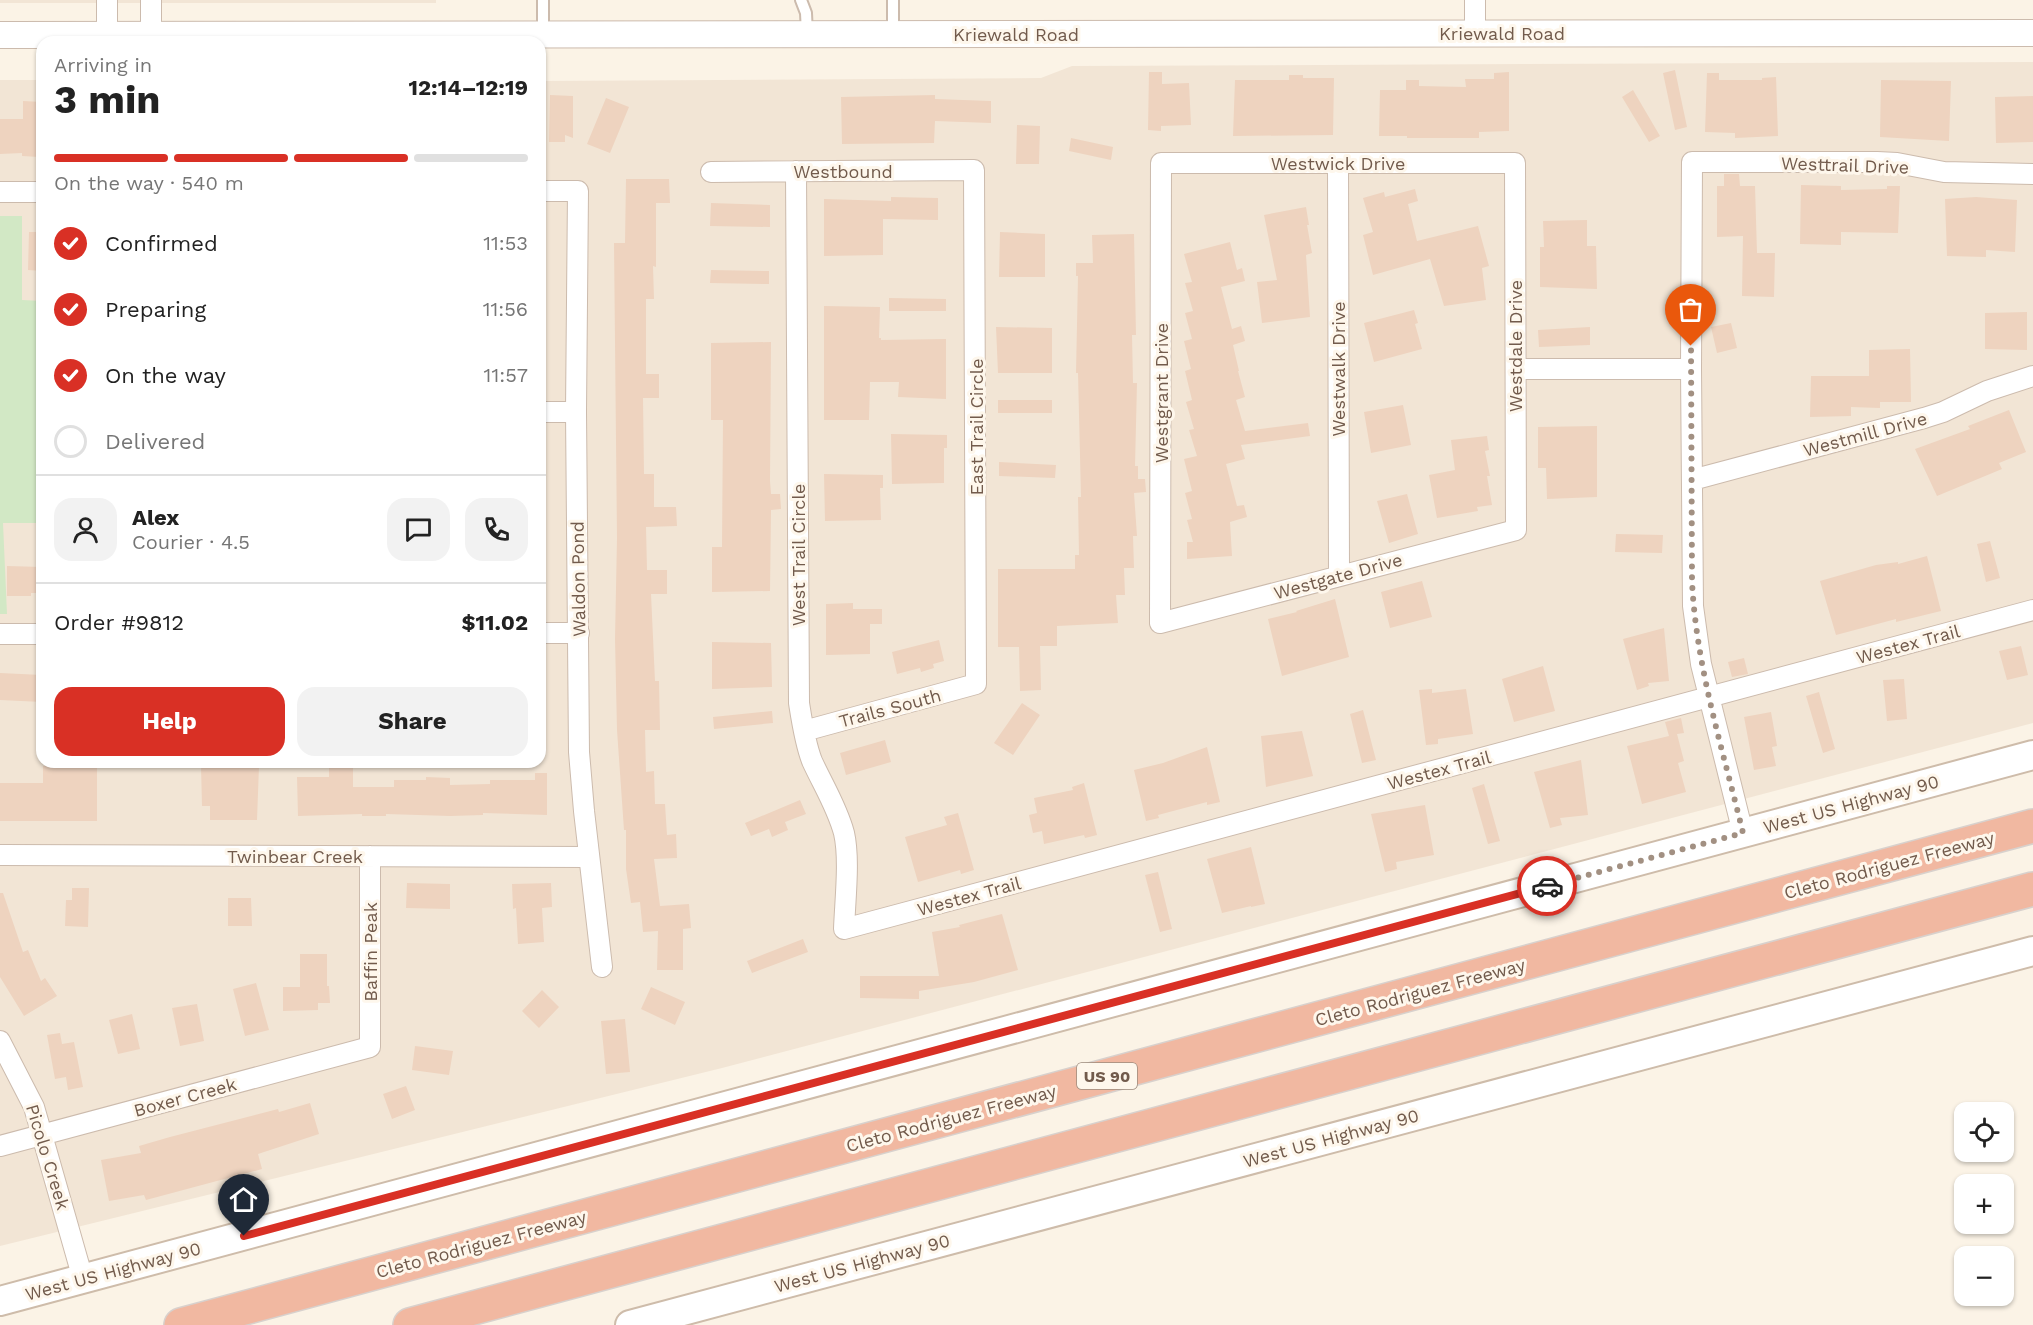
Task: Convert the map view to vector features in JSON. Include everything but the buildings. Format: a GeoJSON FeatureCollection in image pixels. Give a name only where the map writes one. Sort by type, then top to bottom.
{"type":"FeatureCollection","features":[{"type":"Feature","properties":{"kind":"highway","name":"Cleto Rodriguez Freeway"},"geometry":{"type":"LineString","coordinates":[[181,1325],[2033,826]]}},
{"type":"Feature","properties":{"kind":"highway"},"geometry":{"type":"LineString","coordinates":[[410,1325],[2033,889]]}},
{"type":"Feature","properties":{"kind":"main road","name":"West US Highway 90"},"geometry":{"type":"LineString","coordinates":[[0,1301],[2033,755]]}},
{"type":"Feature","properties":{"kind":"main road","name":"West US Highway 90"},"geometry":{"type":"LineString","coordinates":[[630,1325],[2033,951]]}},
{"type":"Feature","properties":{"kind":"street"},"geometry":{"type":"LineString","coordinates":[[107,0],[107,35]]}},
{"type":"Feature","properties":{"kind":"street"},"geometry":{"type":"LineString","coordinates":[[151,0],[151,35]]}},
{"type":"Feature","properties":{"kind":"street"},"geometry":{"type":"LineString","coordinates":[[1475,0],[1475,33]]}},
{"type":"Feature","properties":{"kind":"street","name":"Kriewald Road"},"geometry":{"type":"LineString","coordinates":[[0,35],[2033,33]]}},
{"type":"Feature","properties":{"kind":"street","name":"Westtrail Drive"},"geometry":{"type":"LineString","coordinates":[[1691,369],[1692,162],[1877,162],[1897,163],[1944,172],[2033,174]]}},
{"type":"Feature","properties":{"kind":"street","name":"Westwick Drive"},"geometry":{"type":"LineString","coordinates":[[1161,163],[1515,163]]}},
{"type":"Feature","properties":{"kind":"street","name":"Westgrant Drive"},"geometry":{"type":"LineString","coordinates":[[1160,623],[1161,163]]}},
{"type":"Feature","properties":{"kind":"street","name":"Westwalk Drive"},"geometry":{"type":"LineString","coordinates":[[1338,163],[1339,575]]}},
{"type":"Feature","properties":{"kind":"street","name":"Westdale Drive"},"geometry":{"type":"LineString","coordinates":[[1515,163],[1516,530]]}},
{"type":"Feature","properties":{"kind":"street","name":"Westbound"},"geometry":{"type":"LineString","coordinates":[[711,172],[974,170]]}},
{"type":"Feature","properties":{"kind":"street","name":"East Trail Circle"},"geometry":{"type":"LineString","coordinates":[[974,170],[976,684]]}},
{"type":"Feature","properties":{"kind":"street","name":"West Trail Circle"},"geometry":{"type":"LineString","coordinates":[[796,171],[799,703],[812,760],[831,797],[844,834],[846,849],[844,929]]}},
{"type":"Feature","properties":{"kind":"street","name":"Waldon Pond"},"geometry":{"type":"LineString","coordinates":[[546,191],[578,191],[576,412],[579,752],[602,967]]}},
{"type":"Feature","properties":{"kind":"street"},"geometry":{"type":"LineString","coordinates":[[0,192],[36,192]]}},
{"type":"Feature","properties":{"kind":"street"},"geometry":{"type":"LineString","coordinates":[[1516,369],[1691,369],[1693,606],[1701,664],[1743,833]]}},
{"type":"Feature","properties":{"kind":"street","name":"Westmill Drive"},"geometry":{"type":"LineString","coordinates":[[1692,480],[1924,418],[1943,412],[1987,391],[2033,376]]}},
{"type":"Feature","properties":{"kind":"street"},"geometry":{"type":"LineString","coordinates":[[546,412],[576,412]]}},
{"type":"Feature","properties":{"kind":"street","name":"Westgate Drive"},"geometry":{"type":"LineString","coordinates":[[1160,623],[1516,530]]}},
{"type":"Feature","properties":{"kind":"street","name":"Westex Trail"},"geometry":{"type":"LineString","coordinates":[[844,929],[2033,610]]}},
{"type":"Feature","properties":{"kind":"street"},"geometry":{"type":"LineString","coordinates":[[546,633],[579,633]]}},
{"type":"Feature","properties":{"kind":"street"},"geometry":{"type":"LineString","coordinates":[[0,634],[36,634]]}},
{"type":"Feature","properties":{"kind":"street","name":"Trails South"},"geometry":{"type":"LineString","coordinates":[[804,731],[976,684]]}},
{"type":"Feature","properties":{"kind":"street","name":"Twinbear Creek"},"geometry":{"type":"LineString","coordinates":[[0,855],[590,857]]}},
{"type":"Feature","properties":{"kind":"street","name":"Baffin Peak"},"geometry":{"type":"LineString","coordinates":[[370,856],[370,1047]]}},
{"type":"Feature","properties":{"kind":"street","name":"Picolo Creek"},"geometry":{"type":"LineString","coordinates":[[0,1041],[34,1107],[83,1279]]}},
{"type":"Feature","properties":{"kind":"street","name":"Boxer Creek"},"geometry":{"type":"LineString","coordinates":[[0,1146],[370,1047]]}},
{"type":"Feature","properties":{"kind":"lane"},"geometry":{"type":"LineString","coordinates":[[543,0],[543,34]]}},
{"type":"Feature","properties":{"kind":"lane"},"geometry":{"type":"LineString","coordinates":[[801,0],[806,13],[807,34]]}},
{"type":"Feature","properties":{"kind":"lane"},"geometry":{"type":"LineString","coordinates":[[893,0],[893,34]]}},
{"type":"Feature","properties":{"kind":"shaded area"},"geometry":{"type":"Polygon","coordinates":[[[0,0],[436,0],[436,3],[0,3],[0,0]]]}},
{"type":"Feature","properties":{"kind":"shaded area"},"geometry":{"type":"Polygon","coordinates":[[[2033,62],[2033,723],[722,1068],[0,1246],[0,80],[36,80],[36,768],[546,768],[546,81],[1041,78],[1072,66],[2033,62]]]}},
{"type":"Feature","properties":{"kind":"green space"},"geometry":{"type":"Polygon","coordinates":[[[0,216],[22,216],[22,300],[36,301],[36,523],[3,523],[7,614],[0,614],[0,216]]]}},
{"type":"Feature","properties":{"kind":"way so far"},"geometry":{"type":"LineString","coordinates":[[1547,886],[1743,833],[1701,664],[1693,606],[1691,346]]}},
{"type":"Feature","properties":{"kind":"route"},"geometry":{"type":"LineString","coordinates":[[244,1236],[1547,886]]}}]}
